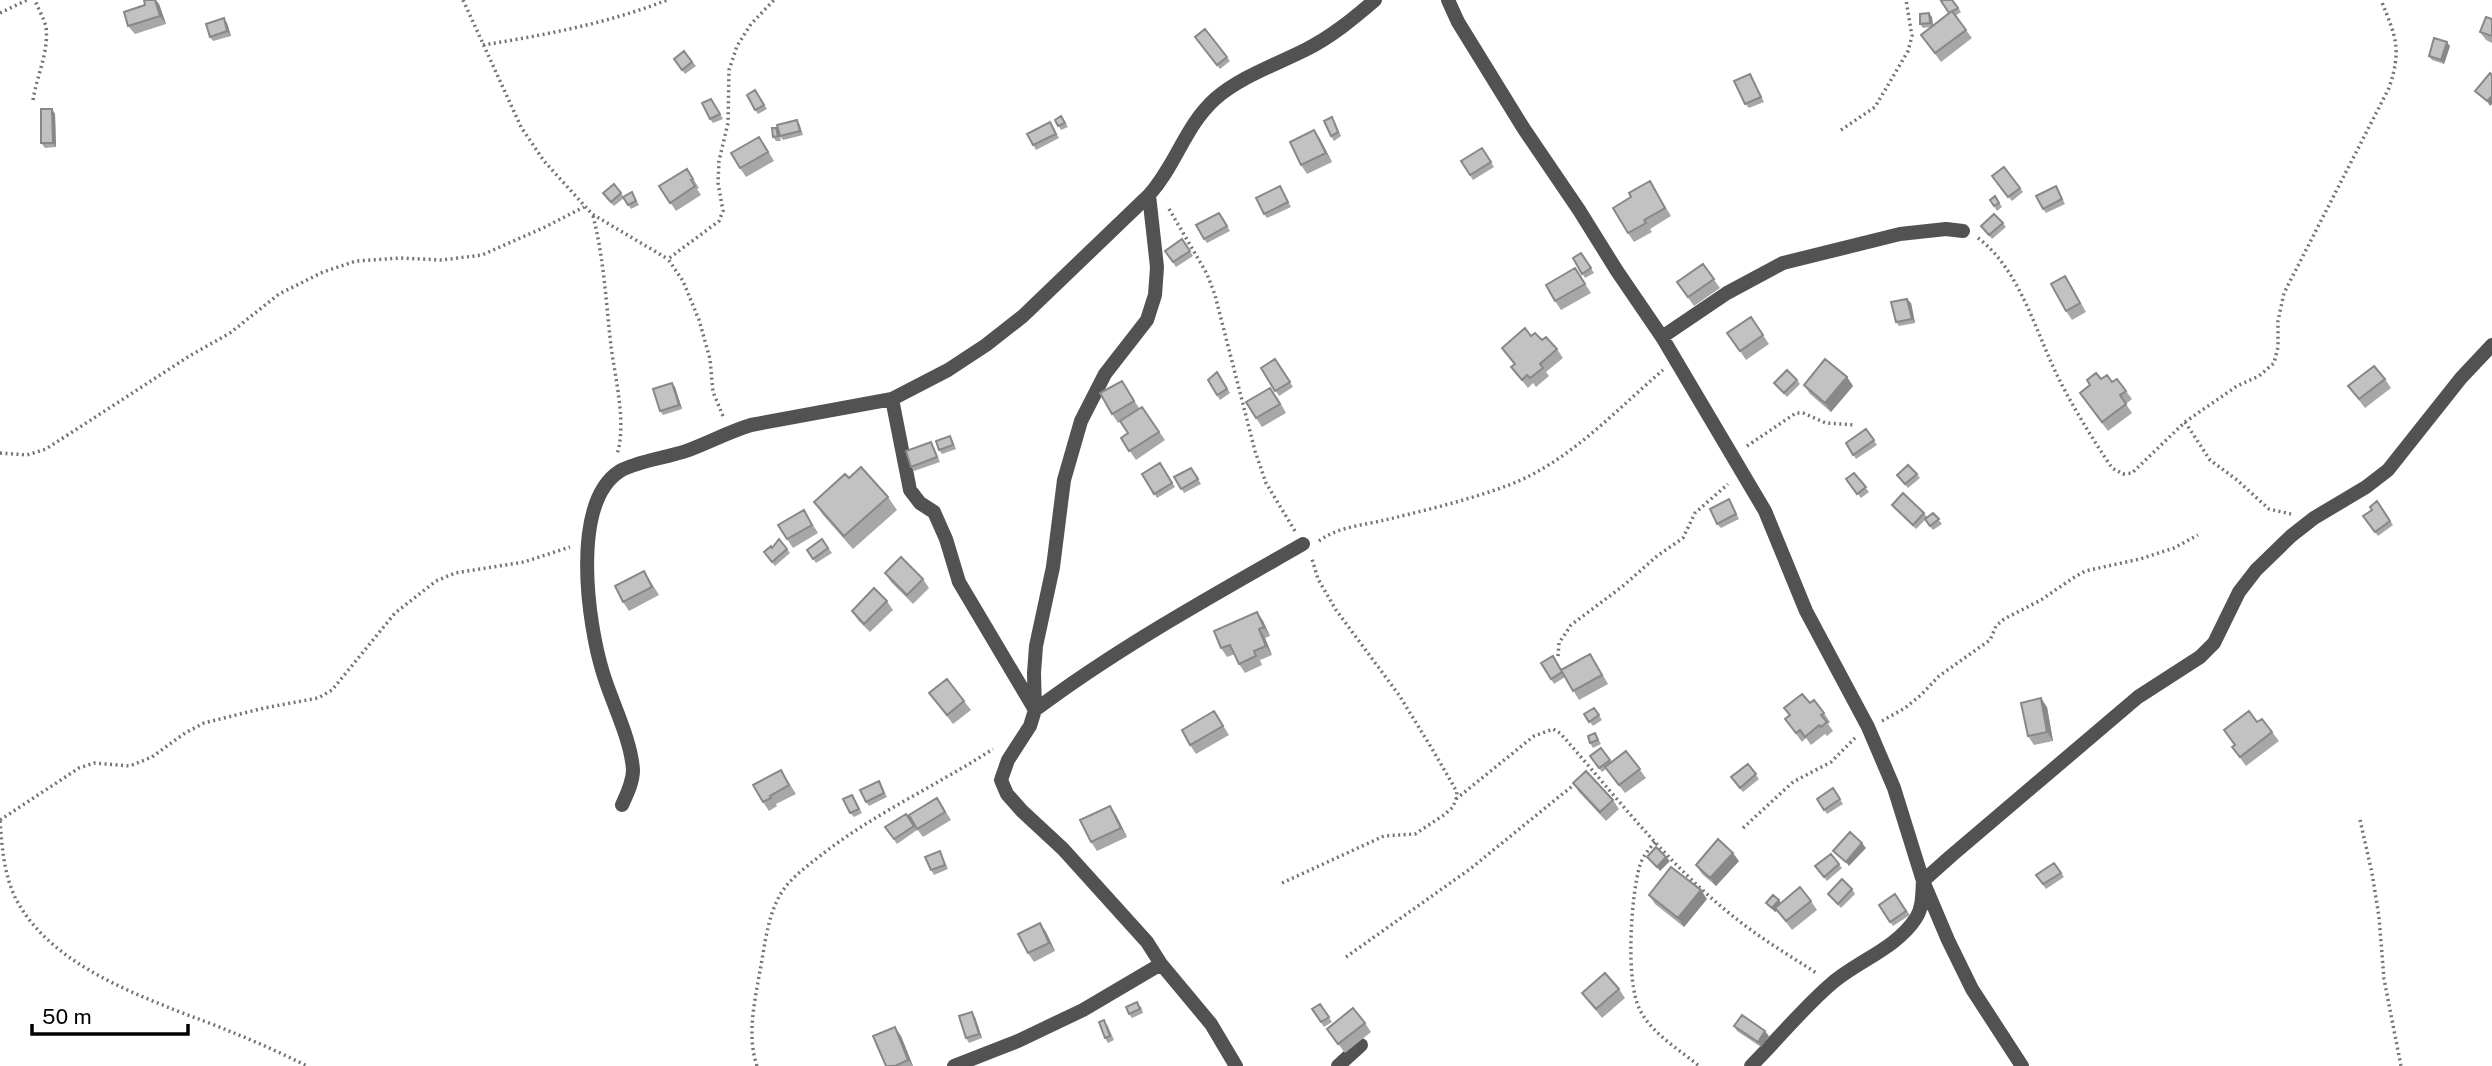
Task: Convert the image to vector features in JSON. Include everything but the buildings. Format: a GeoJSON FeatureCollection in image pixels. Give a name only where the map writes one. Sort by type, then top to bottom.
{"type":"FeatureCollection","features":[{"type":"Feature","properties":{"kind":"street"},"geometry":{"type":"LineString","coordinates":[[622,805],[632,780],[633,769],[593,638],[589,591],[589,540],[594,509],[604,487],[620,470],[688,450],[731,431],[891,399],[948,370],[1023,316],[1149,195],[1163,180],[1200,113],[1217,97],[1243,80],[1308,49],[1345,26],[1375,0]]}},
{"type":"Feature","properties":{"kind":"street"},"geometry":{"type":"LineString","coordinates":[[1448,0],[1458,22],[1524,129],[1662,337],[1765,511],[1806,611],[1868,727],[1894,788],[1923,881],[1972,989],[2018,1063]]}},
{"type":"Feature","properties":{"kind":"street"},"geometry":{"type":"LineString","coordinates":[[1149,195],[1157,267],[1155,295],[1147,320],[1105,374],[1092,397],[1074,442],[1064,480],[1053,567],[1037,646],[1034,673],[1035,710],[1030,726],[1008,760],[1001,780],[1007,794],[1147,942],[1161,964],[1211,1024],[1236,1066]]}},
{"type":"Feature","properties":{"kind":"street"},"geometry":{"type":"LineString","coordinates":[[1662,337],[1727,293],[1783,263],[1900,234],[1947,229],[1963,231]]}},
{"type":"Feature","properties":{"kind":"street"},"geometry":{"type":"LineString","coordinates":[[1751,1066],[1832,983],[1890,945],[1903,933],[1916,919],[1921,907],[1923,881],[2129,704],[2200,657],[2214,643],[2239,592],[2256,570],[2314,518],[2366,487],[2388,470],[2461,378],[2492,345]]}},
{"type":"Feature","properties":{"kind":"street"},"geometry":{"type":"LineString","coordinates":[[891,399],[910,490],[920,503],[934,512],[946,539],[959,582],[1035,710]]}},
{"type":"Feature","properties":{"kind":"street"},"geometry":{"type":"LineString","coordinates":[[1035,710],[1124,649],[1307,550]]}},
{"type":"Feature","properties":{"kind":"street"},"geometry":{"type":"LineString","coordinates":[[954,1066],[1018,1041],[1073,1015],[1161,964]]}},
{"type":"Feature","properties":{"kind":"street"},"geometry":{"type":"LineString","coordinates":[[1338,1066],[1361,1045]]}},
{"type":"Feature","properties":{"kind":"path"},"geometry":{"type":"LineString","coordinates":[[0,13],[27,0]]}},
{"type":"Feature","properties":{"kind":"path"},"geometry":{"type":"LineString","coordinates":[[33,100],[37,76],[47,46],[45,23],[35,0]]}},
{"type":"Feature","properties":{"kind":"path"},"geometry":{"type":"LineString","coordinates":[[463,0],[522,127],[544,161],[592,214],[668,259],[683,281],[699,320],[710,359],[713,392],[731,431]]}},
{"type":"Feature","properties":{"kind":"path"},"geometry":{"type":"LineString","coordinates":[[483,45],[554,32],[667,0]]}},
{"type":"Feature","properties":{"kind":"path"},"geometry":{"type":"LineString","coordinates":[[668,259],[719,221],[723,211],[718,183],[719,161],[728,123],[729,70],[737,46],[751,24],[774,0]]}},
{"type":"Feature","properties":{"kind":"path"},"geometry":{"type":"LineString","coordinates":[[1841,130],[1875,107],[1903,60],[1912,36],[1906,0]]}},
{"type":"Feature","properties":{"kind":"path"},"geometry":{"type":"LineString","coordinates":[[1963,231],[1989,247],[2004,267],[2034,321],[2062,385],[2112,468],[2123,474],[2132,473],[2186,422],[2236,386],[2259,376],[2274,363],[2284,293],[2389,88],[2397,63],[2397,45],[2381,0]]}},
{"type":"Feature","properties":{"kind":"path"},"geometry":{"type":"LineString","coordinates":[[1163,180],[1167,207],[1207,274],[1216,295],[1247,426],[1266,484],[1307,550],[1318,579],[1336,610],[1399,695],[1457,792],[1452,807],[1415,834],[1384,836],[1282,883]]}},
{"type":"Feature","properties":{"kind":"path"},"geometry":{"type":"LineString","coordinates":[[0,453],[27,455],[46,449],[191,355],[230,333],[279,294],[323,272],[356,261],[400,258],[442,260],[482,256],[584,207]]}},
{"type":"Feature","properties":{"kind":"path"},"geometry":{"type":"LineString","coordinates":[[592,214],[601,244],[620,426],[619,448],[604,487]]}},
{"type":"Feature","properties":{"kind":"path"},"geometry":{"type":"LineString","coordinates":[[1307,550],[1322,538],[1339,530],[1476,496],[1511,484],[1543,468],[1581,443],[1675,360]]}},
{"type":"Feature","properties":{"kind":"path"},"geometry":{"type":"LineString","coordinates":[[1734,455],[1796,413],[1826,423],[1855,425]]}},
{"type":"Feature","properties":{"kind":"path"},"geometry":{"type":"LineString","coordinates":[[2186,422],[2210,460],[2269,509],[2314,518]]}},
{"type":"Feature","properties":{"kind":"path"},"geometry":{"type":"LineString","coordinates":[[1558,656],[1559,643],[1571,625],[1683,538],[1695,513],[1742,470]]}},
{"type":"Feature","properties":{"kind":"path"},"geometry":{"type":"LineString","coordinates":[[1743,828],[1793,782],[1830,762],[1868,727],[1892,717],[1923,694],[1939,676],[1990,639],[1996,626],[2016,612],[2041,600],[2085,572],[2174,548],[2198,535]]}},
{"type":"Feature","properties":{"kind":"path"},"geometry":{"type":"LineString","coordinates":[[307,1066],[233,1032],[112,984],[71,958],[40,932],[16,901],[8,879],[0,820],[79,768],[94,763],[130,766],[152,757],[204,723],[318,698],[332,690],[395,613],[436,581],[455,573],[524,562],[589,540]]}},
{"type":"Feature","properties":{"kind":"path"},"geometry":{"type":"LineString","coordinates":[[1456,799],[1534,736],[1553,729],[1560,733],[1655,842],[1734,917],[1832,983]]}},
{"type":"Feature","properties":{"kind":"path"},"geometry":{"type":"LineString","coordinates":[[757,1066],[752,1052],[755,999],[769,926],[777,902],[791,879],[889,808],[998,746]]}},
{"type":"Feature","properties":{"kind":"path"},"geometry":{"type":"LineString","coordinates":[[1346,957],[1470,869],[1581,778]]}},
{"type":"Feature","properties":{"kind":"path"},"geometry":{"type":"LineString","coordinates":[[2360,820],[2372,873],[2384,979],[2401,1066]]}},
{"type":"Feature","properties":{"kind":"path"},"geometry":{"type":"LineString","coordinates":[[1655,842],[1640,864],[1636,890],[1631,955],[1633,989],[1640,1012],[1650,1024],[1699,1066]]}}]}
